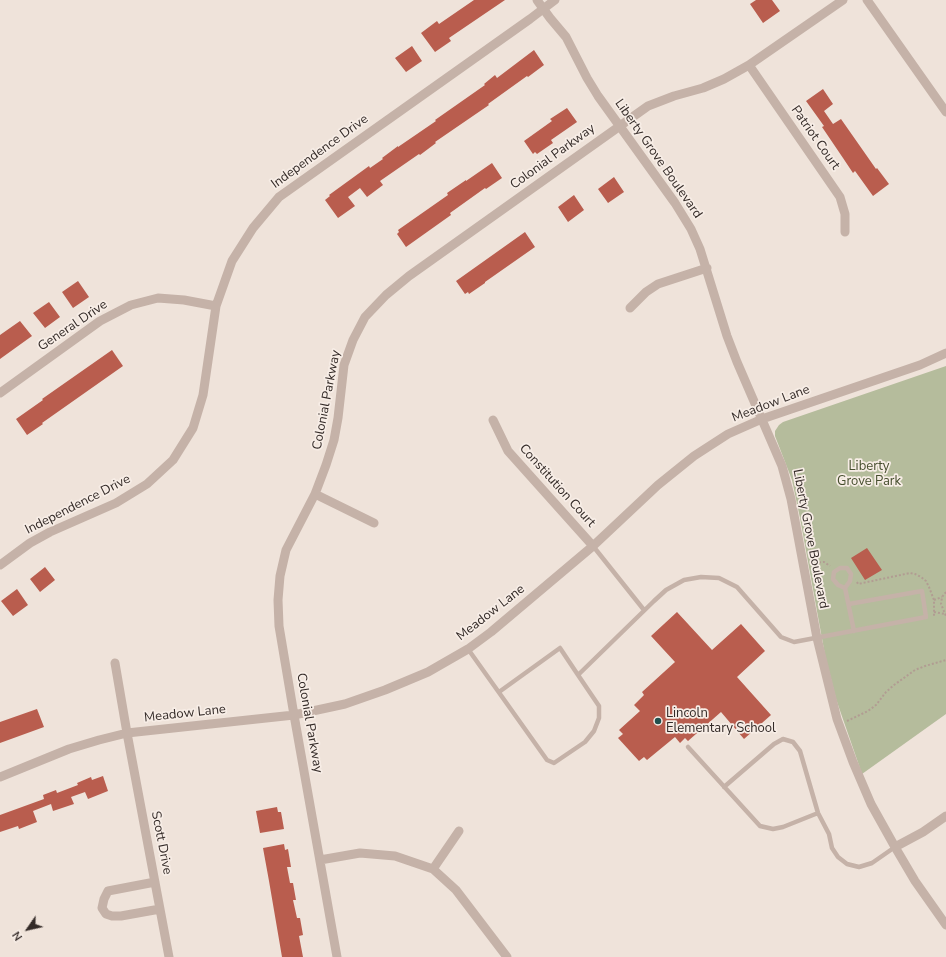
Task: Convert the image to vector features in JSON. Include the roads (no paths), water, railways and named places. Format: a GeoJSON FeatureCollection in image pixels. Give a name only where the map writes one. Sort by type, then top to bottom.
{"type":"FeatureCollection","features":[{"type":"Feature","properties":{"kind":"street","name":"Liberty Grove Boulevard"},"geometry":{"type":"LineString","coordinates":[[537,0],[566,37],[598,96],[675,203],[691,229],[700,249],[727,336],[782,466],[791,499],[817,638],[839,724],[871,804],[916,881],[946,925]]}},
{"type":"Feature","properties":{"kind":"street","name":"Independence Drive"},"geometry":{"type":"LineString","coordinates":[[0,565],[30,542],[116,503],[147,484],[173,460],[193,428],[203,395],[216,306],[232,261],[253,228],[279,197],[555,0]]}},
{"type":"Feature","properties":{"kind":"street","name":"Colonial Parkway"},"geometry":{"type":"LineString","coordinates":[[337,957],[279,626],[278,600],[280,576],[286,550],[315,494],[326,466],[334,440],[338,418],[344,365],[353,340],[365,317],[386,294],[409,276],[648,106],[674,96],[703,88],[724,79],[749,65],[843,0]]}},
{"type":"Feature","properties":{"kind":"street"},"geometry":{"type":"LineString","coordinates":[[867,0],[946,112]]}},
{"type":"Feature","properties":{"kind":"street","name":"Patriot Court"},"geometry":{"type":"LineString","coordinates":[[749,65],[840,197],[845,214],[845,232]]}},
{"type":"Feature","properties":{"kind":"street"},"geometry":{"type":"LineString","coordinates":[[630,308],[646,292],[658,284],[707,268]]}},
{"type":"Feature","properties":{"kind":"street","name":"General Drive"},"geometry":{"type":"LineString","coordinates":[[0,393],[100,321],[132,305],[158,298],[184,300],[216,306]]}},
{"type":"Feature","properties":{"kind":"street","name":"Meadow Lane"},"geometry":{"type":"LineString","coordinates":[[0,777],[69,750],[127,733],[294,715],[346,704],[428,672],[468,649],[514,614],[593,546],[658,485],[694,456],[728,434],[762,419],[920,365],[946,353]]}},
{"type":"Feature","properties":{"kind":"street","name":"Constitution Court"},"geometry":{"type":"LineString","coordinates":[[493,420],[508,451],[593,546]]}},
{"type":"Feature","properties":{"kind":"street"},"geometry":{"type":"LineString","coordinates":[[315,494],[374,523]]}},
{"type":"Feature","properties":{"kind":"street","name":"Scott Drive"},"geometry":{"type":"LineString","coordinates":[[115,663],[169,957]]}},
{"type":"Feature","properties":{"kind":"street"},"geometry":{"type":"LineString","coordinates":[[895,847],[923,832],[946,816]]}},
{"type":"Feature","properties":{"kind":"street"},"geometry":{"type":"LineString","coordinates":[[433,869],[460,831]]}},
{"type":"Feature","properties":{"kind":"street"},"geometry":{"type":"LineString","coordinates":[[320,860],[360,853],[395,856],[433,869],[456,890],[507,957]]}},
{"type":"Feature","properties":{"kind":"street"},"geometry":{"type":"LineString","coordinates":[[155,882],[108,891],[102,908],[106,914],[112,916],[121,916],[160,909]]}},
{"type":"Feature","properties":{"kind":"lane"},"geometry":{"type":"LineString","coordinates":[[593,546],[644,610]]}},
{"type":"Feature","properties":{"kind":"lane"},"geometry":{"type":"LineString","coordinates":[[845,588],[838,585],[833,578],[834,572],[840,568],[846,568],[851,574],[850,581],[845,588],[854,631]]}},
{"type":"Feature","properties":{"kind":"lane"},"geometry":{"type":"LineString","coordinates":[[578,675],[666,590],[684,580],[701,577],[719,578],[737,588],[781,638],[794,642],[926,617],[922,591],[849,604]]}},
{"type":"Feature","properties":{"kind":"lane"},"geometry":{"type":"LineString","coordinates":[[468,649],[498,692],[547,760],[554,763],[585,742],[594,731],[599,718],[599,706],[560,648],[498,692]]}},
{"type":"Feature","properties":{"kind":"lane"},"geometry":{"type":"LineString","coordinates":[[724,787],[774,744],[783,739],[793,742],[800,751],[818,813],[829,834],[832,848],[838,857],[847,864],[859,867],[872,863],[895,847]]}},
{"type":"Feature","properties":{"kind":"lane"},"geometry":{"type":"LineString","coordinates":[[688,747],[760,826],[773,829],[783,827],[818,813]]}},
{"type":"Feature","properties":{"kind":"place","name":"Lincoln Elementary School"},"geometry":{"type":"Point","coordinates":[658,721]}},
{"type":"Feature","properties":{"kind":"park label","name":"Liberty Grove Park"},"geometry":{"type":"Point","coordinates":[869,474]}}]}
